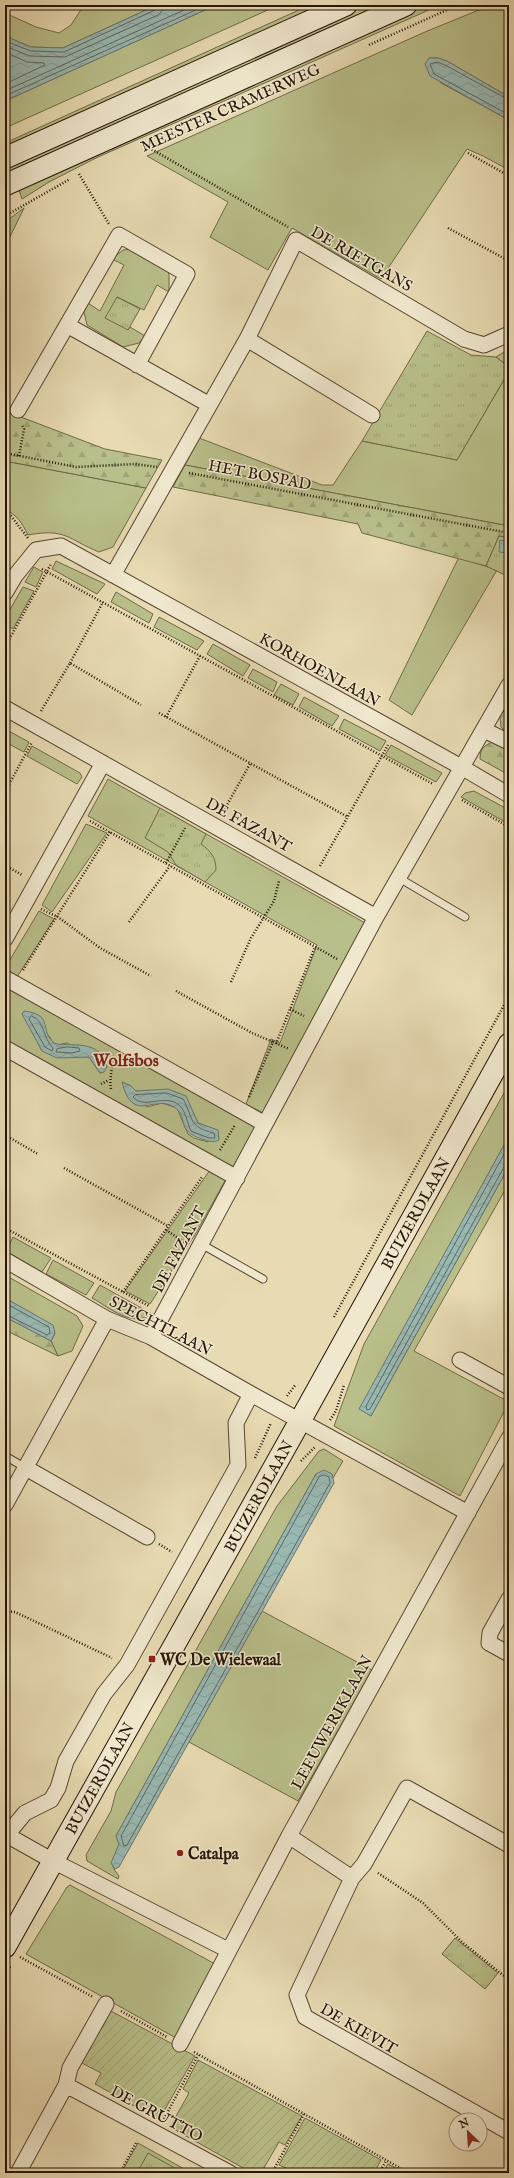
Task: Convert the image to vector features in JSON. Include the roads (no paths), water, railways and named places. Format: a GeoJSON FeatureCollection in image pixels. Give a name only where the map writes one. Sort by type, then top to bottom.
{"type":"FeatureCollection","features":[{"type":"Feature","properties":{"kind":"street"},"geometry":{"type":"LineString","coordinates":[[5,158],[346,5]]}},
{"type":"Feature","properties":{"kind":"street","name":"MEESTER CRAMERWEG"},"geometry":{"type":"LineString","coordinates":[[5,185],[406,5]]}},
{"type":"Feature","properties":{"kind":"street"},"geometry":{"type":"LineString","coordinates":[[18,410],[119,235],[187,274],[138,365]]}},
{"type":"Feature","properties":{"kind":"street","name":"DE RIETGANS"},"geometry":{"type":"LineString","coordinates":[[112,575],[208,404],[247,339],[296,240],[464,339],[484,345],[509,334]]}},
{"type":"Feature","properties":{"kind":"street"},"geometry":{"type":"LineString","coordinates":[[67,326],[208,404]]}},
{"type":"Feature","properties":{"kind":"street"},"geometry":{"type":"LineString","coordinates":[[247,339],[372,416]]}},
{"type":"Feature","properties":{"kind":"street","name":"KORHOENLAAN"},"geometry":{"type":"LineString","coordinates":[[5,593],[15,576],[31,556],[61,546],[463,768],[509,795]]}},
{"type":"Feature","properties":{"kind":"street","name":"DE FAZANT"},"geometry":{"type":"LineString","coordinates":[[151,1337],[376,917],[449,793],[509,685]]}},
{"type":"Feature","properties":{"kind":"street","name":"DE FAZANT"},"geometry":{"type":"LineString","coordinates":[[5,708],[376,917]]}},
{"type":"Feature","properties":{"kind":"street"},"geometry":{"type":"LineString","coordinates":[[484,730],[509,742]]}},
{"type":"Feature","properties":{"kind":"street"},"geometry":{"type":"LineString","coordinates":[[5,939],[103,763]]}},
{"type":"Feature","properties":{"kind":"street"},"geometry":{"type":"LineString","coordinates":[[10,981],[265,1124]]}},
{"type":"Feature","properties":{"kind":"street","name":"BUIZERDLAAN"},"geometry":{"type":"LineString","coordinates":[[11,1951],[53,1861],[300,1421],[509,1044]]}},
{"type":"Feature","properties":{"kind":"street"},"geometry":{"type":"LineString","coordinates":[[5,1048],[237,1178]]}},
{"type":"Feature","properties":{"kind":"street","name":"SPECHTLAAN"},"geometry":{"type":"LineString","coordinates":[[5,1260],[107,1319],[151,1337],[300,1421]]}},
{"type":"Feature","properties":{"kind":"street"},"geometry":{"type":"LineString","coordinates":[[5,1505],[107,1319]]}},
{"type":"Feature","properties":{"kind":"street"},"geometry":{"type":"LineString","coordinates":[[460,1360],[509,1387]]}},
{"type":"Feature","properties":{"kind":"street","name":"BUIZERDLAAN"},"geometry":{"type":"LineString","coordinates":[[6,1835],[25,1813],[51,1800],[58,1788],[66,1761],[104,1694],[127,1665],[238,1465],[236,1423],[251,1394]]}},
{"type":"Feature","properties":{"kind":"street"},"geometry":{"type":"LineString","coordinates":[[300,1421],[468,1513]]}},
{"type":"Feature","properties":{"kind":"street","name":"LEEUWERIKLAAN"},"geometry":{"type":"LineString","coordinates":[[180,2044],[288,1836],[468,1513],[504,1458],[509,1438]]}},
{"type":"Feature","properties":{"kind":"street"},"geometry":{"type":"LineString","coordinates":[[26,1468],[147,1537]]}},
{"type":"Feature","properties":{"kind":"street"},"geometry":{"type":"LineString","coordinates":[[509,1599],[490,1633],[489,1643],[509,1654]]}},
{"type":"Feature","properties":{"kind":"street","name":"DE KIEVIT"},"geometry":{"type":"LineString","coordinates":[[509,1845],[407,1788],[364,1864],[352,1878],[297,1995],[305,2017],[509,2132]]}},
{"type":"Feature","properties":{"kind":"street"},"geometry":{"type":"LineString","coordinates":[[6,1835],[53,1861],[228,1950]]}},
{"type":"Feature","properties":{"kind":"street"},"geometry":{"type":"LineString","coordinates":[[288,1836],[352,1878]]}},
{"type":"Feature","properties":{"kind":"street"},"geometry":{"type":"LineString","coordinates":[[18,2173],[66,2085],[70,2068],[106,2004]]}},
{"type":"Feature","properties":{"kind":"street","name":"DE GRUTTO"},"geometry":{"type":"LineString","coordinates":[[66,2085],[230,2173]]}},
{"type":"Feature","properties":{"kind":"lane"},"geometry":{"type":"LineString","coordinates":[[399,878],[465,917]]}},
{"type":"Feature","properties":{"kind":"lane"},"geometry":{"type":"LineString","coordinates":[[199,1247],[263,1279]]}},
{"type":"Feature","properties":{"kind":"lane"},"geometry":{"type":"LineString","coordinates":[[5,1456],[26,1468]]}},
{"type":"Feature","properties":{"kind":"water"},"geometry":{"type":"Polygon","coordinates":[[[157,5],[216,5],[5,101],[5,36],[31,47],[63,48],[157,5]]]}},
{"type":"Feature","properties":{"kind":"water"},"geometry":{"type":"Polygon","coordinates":[[[429,58],[438,58],[447,61],[509,97],[509,120],[430,76],[425,64],[429,58]]]}},
{"type":"Feature","properties":{"kind":"water"},"geometry":{"type":"Polygon","coordinates":[[[500,540],[509,542],[509,553],[499,552],[500,540]]]}},
{"type":"Feature","properties":{"kind":"water"},"geometry":{"type":"Polygon","coordinates":[[[24,1011],[33,1013],[43,1019],[49,1037],[53,1042],[63,1045],[80,1045],[97,1050],[103,1057],[107,1067],[104,1072],[100,1073],[89,1057],[57,1058],[42,1051],[22,1014],[24,1011]]]}},
{"type":"Feature","properties":{"kind":"water"},"geometry":{"type":"Polygon","coordinates":[[[122,1082],[131,1086],[136,1091],[168,1089],[186,1096],[198,1123],[218,1130],[219,1140],[208,1141],[188,1132],[185,1128],[181,1115],[174,1107],[166,1104],[144,1106],[132,1102],[127,1095],[122,1082]]]}},
{"type":"Feature","properties":{"kind":"water"},"geometry":{"type":"Polygon","coordinates":[[[509,1136],[509,1166],[371,1416],[359,1409],[509,1136]]]}},
{"type":"Feature","properties":{"kind":"water"},"geometry":{"type":"Polygon","coordinates":[[[5,1298],[53,1325],[55,1333],[51,1341],[5,1317],[5,1298]]]}},
{"type":"Feature","properties":{"kind":"water"},"geometry":{"type":"Polygon","coordinates":[[[324,1470],[332,1474],[334,1483],[119,1867],[115,1869],[111,1863],[119,1844],[116,1836],[316,1474],[324,1470]]]}},
{"type":"Feature","properties":{"kind":"place","name":"WC De Wielewaal"},"geometry":{"type":"Point","coordinates":[152,1659]}},
{"type":"Feature","properties":{"kind":"place","name":"Catalpa"},"geometry":{"type":"Point","coordinates":[180,1853]}},
{"type":"Feature","properties":{"kind":"district","name":"Wolfsbos"},"geometry":{"type":"Point","coordinates":[126,1060]}}]}
